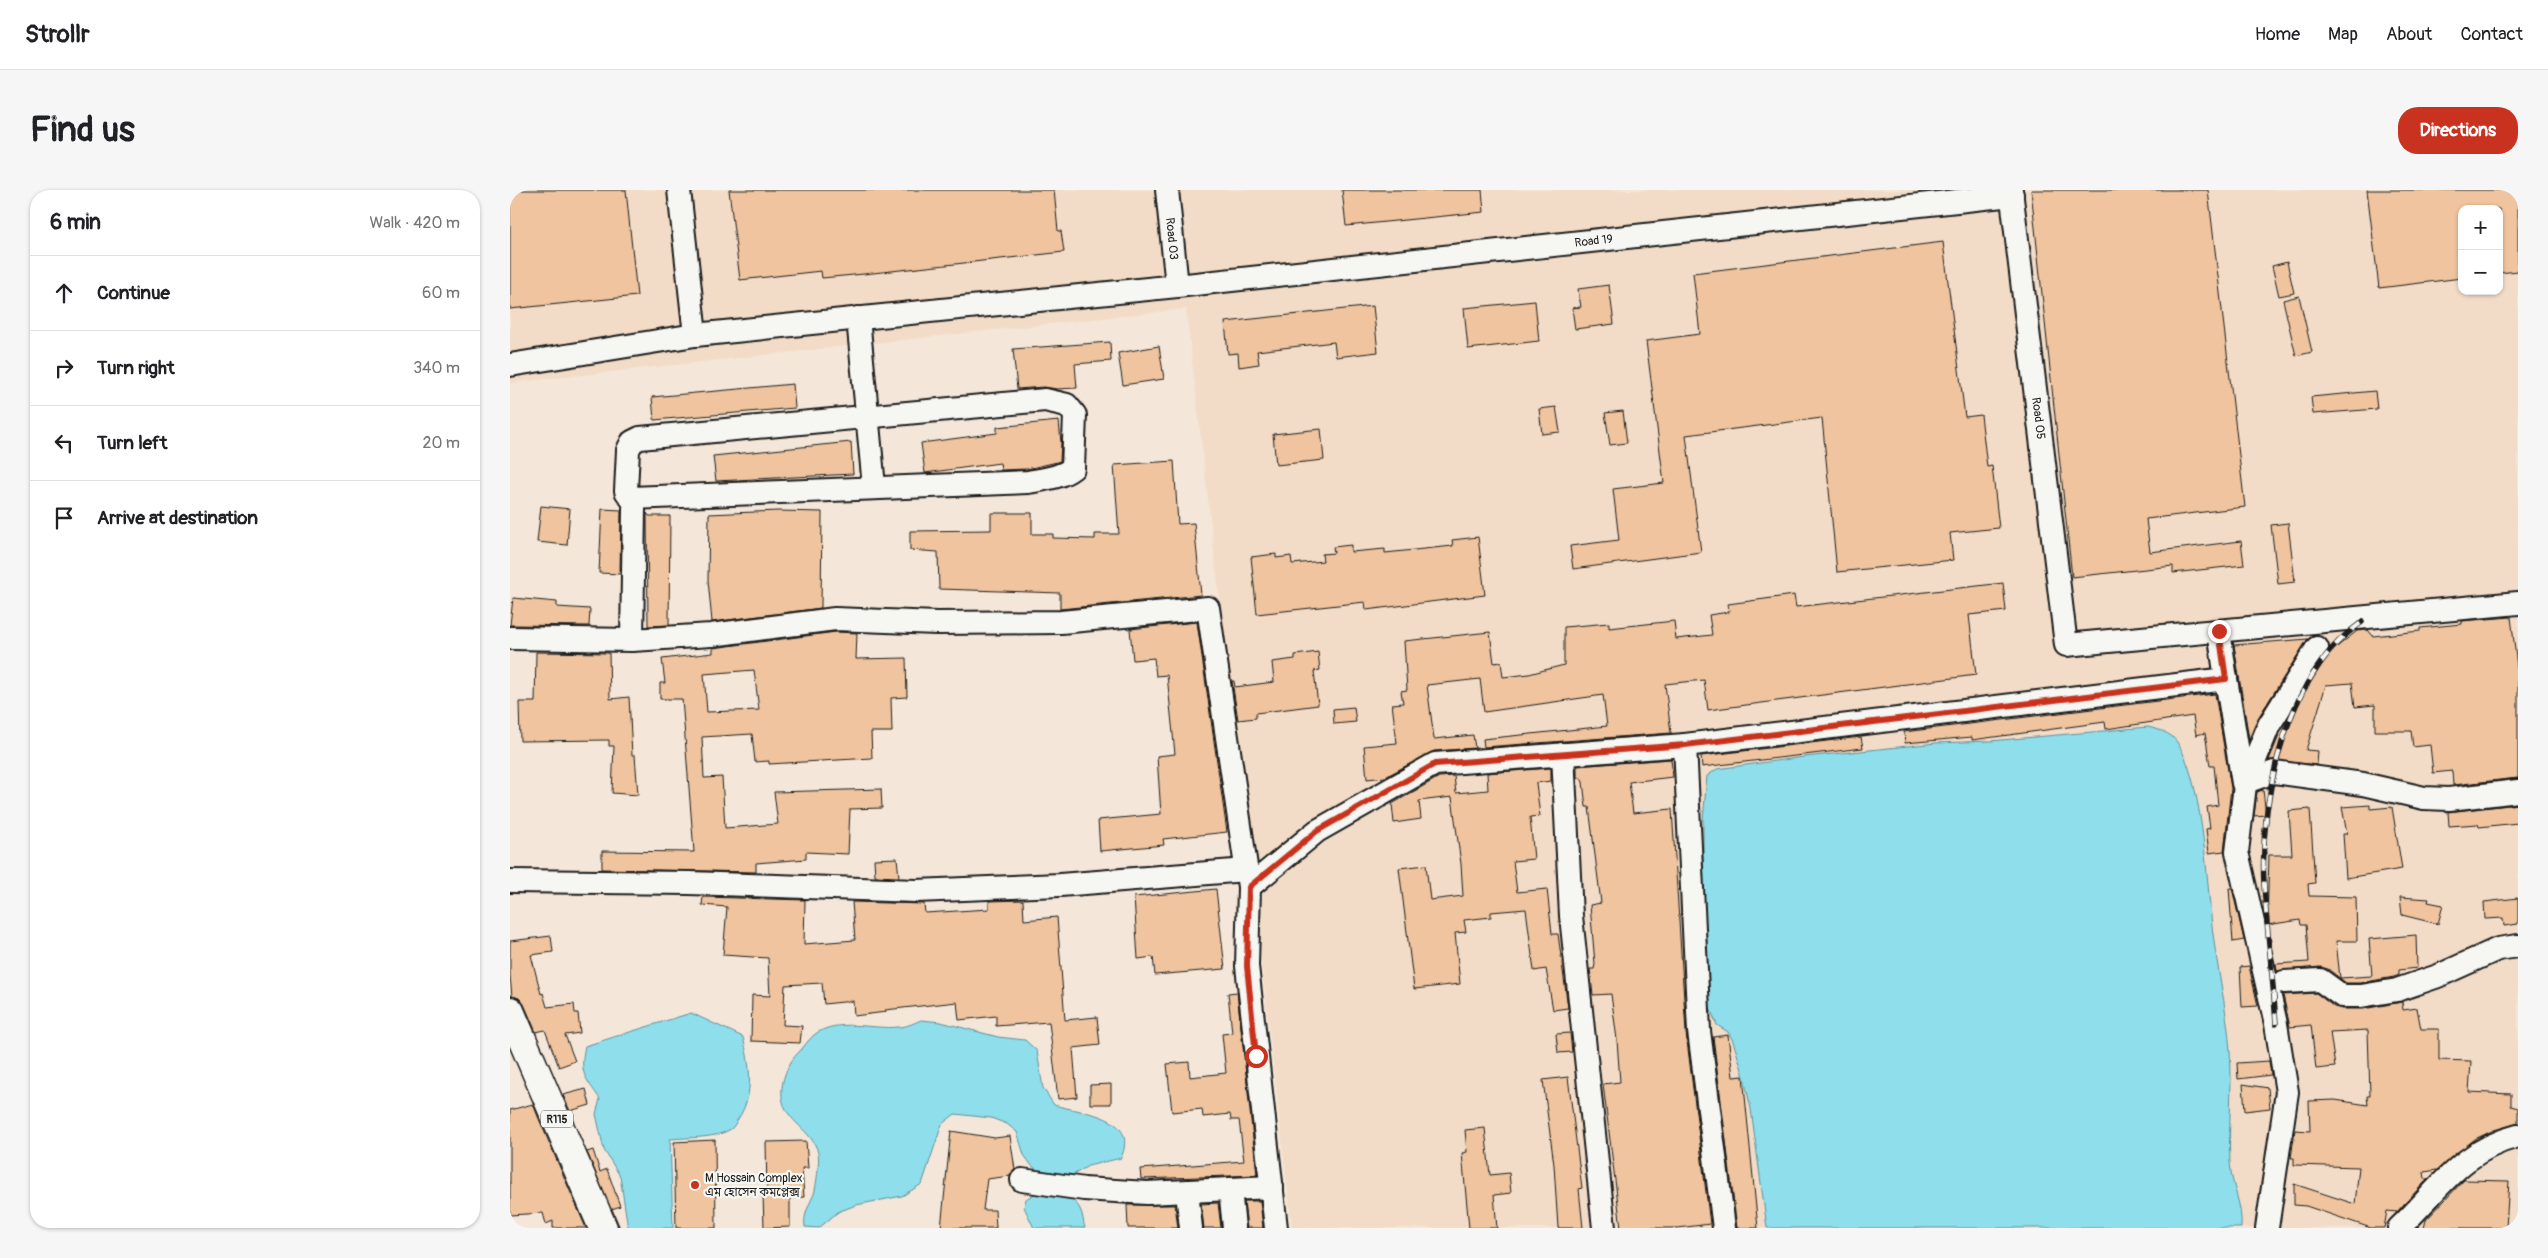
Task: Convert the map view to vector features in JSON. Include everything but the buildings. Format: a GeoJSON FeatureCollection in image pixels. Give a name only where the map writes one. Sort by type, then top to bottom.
{"type":"FeatureCollection","features":[{"type":"Feature","properties":{"kind":"main road","name":"R115"},"geometry":{"type":"LineString","coordinates":[[510,1011],[603,1228]]}},
{"type":"Feature","properties":{"kind":"street"},"geometry":{"type":"LineString","coordinates":[[680,190],[695,335]]}},
{"type":"Feature","properties":{"kind":"street","name":"Road 03"},"geometry":{"type":"LineString","coordinates":[[1167,190],[1177,286]]}},
{"type":"Feature","properties":{"kind":"street","name":"Road 19"},"geometry":{"type":"LineString","coordinates":[[510,365],[695,335],[1177,286],[2011,192]]}},
{"type":"Feature","properties":{"kind":"street","name":"Road 05"},"geometry":{"type":"LineString","coordinates":[[2011,192],[2066,646],[2219,631]]}},
{"type":"Feature","properties":{"kind":"street"},"geometry":{"type":"LineString","coordinates":[[858,318],[874,487]]}},
{"type":"Feature","properties":{"kind":"street"},"geometry":{"type":"LineString","coordinates":[[1045,400],[1067,404],[1075,415],[1073,468],[1065,474],[1028,482],[631,498],[626,492],[628,450],[632,442],[640,438],[867,416],[1045,400]]}},
{"type":"Feature","properties":{"kind":"street"},"geometry":{"type":"LineString","coordinates":[[632,640],[634,510]]}},
{"type":"Feature","properties":{"kind":"street"},"geometry":{"type":"LineString","coordinates":[[2518,603],[2219,631],[2243,783],[2274,772],[2363,784],[2424,798],[2449,800],[2518,791]]}},
{"type":"Feature","properties":{"kind":"street"},"geometry":{"type":"LineString","coordinates":[[510,638],[632,640],[711,634],[835,620],[937,623],[1061,622],[1208,608],[1247,878],[1247,966],[1276,1228]]}},
{"type":"Feature","properties":{"kind":"street"},"geometry":{"type":"LineString","coordinates":[[2266,1228],[2287,1092],[2276,1024],[2237,852],[2245,785],[2269,726],[2317,648]]}},
{"type":"Feature","properties":{"kind":"street"},"geometry":{"type":"LineString","coordinates":[[510,881],[689,883],[916,891],[1247,878],[1317,831],[1435,764],[1685,745],[2226,679]]}},
{"type":"Feature","properties":{"kind":"street"},"geometry":{"type":"LineString","coordinates":[[1685,745],[1699,1031],[1724,1228]]}},
{"type":"Feature","properties":{"kind":"street"},"geometry":{"type":"LineString","coordinates":[[1563,754],[1571,916],[1604,1228]]}},
{"type":"Feature","properties":{"kind":"street"},"geometry":{"type":"LineString","coordinates":[[2284,982],[2320,980],[2342,996],[2361,996],[2397,990],[2438,976],[2498,949],[2518,946]]}},
{"type":"Feature","properties":{"kind":"street"},"geometry":{"type":"LineString","coordinates":[[2399,1228],[2468,1157],[2487,1146],[2518,1136]]}},
{"type":"Feature","properties":{"kind":"street"},"geometry":{"type":"LineString","coordinates":[[1022,1180],[1084,1188],[1147,1193],[1272,1187]]}},
{"type":"Feature","properties":{"kind":"street"},"geometry":{"type":"LineString","coordinates":[[1230,1189],[1234,1228]]}},
{"type":"Feature","properties":{"kind":"street"},"geometry":{"type":"LineString","coordinates":[[1187,1192],[1191,1228]]}},
{"type":"Feature","properties":{"kind":"shaded area"},"geometry":{"type":"Polygon","coordinates":[[[510,190],[2518,190],[2518,1228],[1292,1228],[1186,309],[510,383],[510,190]]]}},
{"type":"Feature","properties":{"kind":"water"},"geometry":{"type":"Polygon","coordinates":[[[2148,727],[2168,734],[2177,742],[2192,779],[2197,802],[2228,1034],[2231,1065],[2230,1162],[2240,1211],[2241,1228],[1767,1228],[1751,1109],[1743,1073],[1733,1041],[1728,1032],[1717,1025],[1709,1006],[1703,905],[1703,820],[1707,776],[1717,769],[1804,757],[1936,743],[1990,741],[2148,727]]]}},
{"type":"Feature","properties":{"kind":"water"},"geometry":{"type":"Polygon","coordinates":[[[691,1013],[743,1037],[750,1079],[747,1100],[731,1129],[710,1136],[670,1139],[673,1228],[628,1228],[620,1176],[604,1150],[596,1114],[600,1099],[587,1080],[583,1069],[585,1046],[691,1013]]]}},
{"type":"Feature","properties":{"kind":"water"},"geometry":{"type":"Polygon","coordinates":[[[921,1020],[941,1022],[998,1037],[1025,1040],[1037,1051],[1043,1088],[1054,1105],[1093,1114],[1116,1124],[1122,1133],[1125,1144],[1121,1158],[1088,1166],[1073,1175],[1044,1175],[1032,1166],[1024,1155],[1017,1132],[1007,1124],[991,1118],[955,1114],[942,1124],[922,1184],[902,1196],[856,1205],[838,1212],[819,1228],[805,1227],[806,1214],[815,1191],[818,1174],[818,1153],[811,1138],[793,1120],[784,1106],[782,1085],[788,1067],[810,1039],[823,1030],[844,1025],[902,1027],[921,1020]]]}},
{"type":"Feature","properties":{"kind":"water"},"geometry":{"type":"Polygon","coordinates":[[[1037,1192],[1062,1195],[1072,1200],[1081,1211],[1085,1228],[1034,1228],[1024,1207],[1026,1199],[1037,1192]]]}},
{"type":"Feature","properties":{"kind":"railway"},"geometry":{"type":"LineString","coordinates":[[2276,1024],[2264,885],[2264,854],[2266,821],[2278,755],[2302,693],[2319,665],[2339,641],[2362,622]]}},
{"type":"Feature","properties":{"kind":"place","name":"M Hossain Complex এম হোসেন কমপ্লেক্স"},"geometry":{"type":"Point","coordinates":[695,1185]}},
{"type":"Feature","properties":{"kind":"route"},"geometry":{"type":"LineString","coordinates":[[1256,1056],[1247,966],[1249,887],[1317,831],[1435,764],[1685,745],[2226,679],[2219,631]]}}]}
